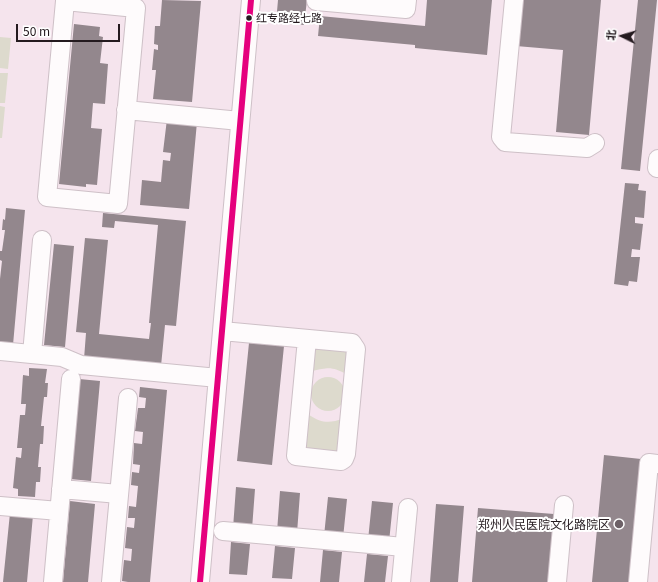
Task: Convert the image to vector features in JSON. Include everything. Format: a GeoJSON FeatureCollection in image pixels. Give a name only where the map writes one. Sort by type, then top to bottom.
{"type":"FeatureCollection","features":[{"type":"Feature","properties":{"kind":"street"},"geometry":{"type":"LineString","coordinates":[[200,582],[251,0]]}},
{"type":"Feature","properties":{"kind":"street"},"geometry":{"type":"LineString","coordinates":[[316,1],[406,9],[407,0]]}},
{"type":"Feature","properties":{"kind":"street"},"geometry":{"type":"LineString","coordinates":[[514,0],[501,137],[505,142],[587,148],[596,143]]}},
{"type":"Feature","properties":{"kind":"street"},"geometry":{"type":"LineString","coordinates":[[65,1],[136,8],[126,110],[118,204],[47,197],[65,1]]}},
{"type":"Feature","properties":{"kind":"street"},"geometry":{"type":"LineString","coordinates":[[126,110],[240,121]]}},
{"type":"Feature","properties":{"kind":"street"},"geometry":{"type":"LineString","coordinates":[[658,159],[658,168]]}},
{"type":"Feature","properties":{"kind":"street"},"geometry":{"type":"LineString","coordinates":[[32,354],[42,240]]}},
{"type":"Feature","properties":{"kind":"street"},"geometry":{"type":"LineString","coordinates":[[222,331],[352,343],[356,349],[346,454],[344,459],[341,461],[296,456],[306,339]]}},
{"type":"Feature","properties":{"kind":"street"},"geometry":{"type":"LineString","coordinates":[[0,351],[62,357],[81,365],[218,378]]}},
{"type":"Feature","properties":{"kind":"street"},"geometry":{"type":"LineString","coordinates":[[53,582],[71,379]]}},
{"type":"Feature","properties":{"kind":"street"},"geometry":{"type":"LineString","coordinates":[[111,582],[128,398]]}},
{"type":"Feature","properties":{"kind":"street"},"geometry":{"type":"LineString","coordinates":[[638,582],[649,463],[658,464]]}},
{"type":"Feature","properties":{"kind":"street"},"geometry":{"type":"LineString","coordinates":[[61,489],[119,494]]}},
{"type":"Feature","properties":{"kind":"street"},"geometry":{"type":"LineString","coordinates":[[557,582],[564,505]]}},
{"type":"Feature","properties":{"kind":"street"},"geometry":{"type":"LineString","coordinates":[[0,506],[59,511]]}},
{"type":"Feature","properties":{"kind":"street"},"geometry":{"type":"LineString","coordinates":[[401,582],[408,508]]}},
{"type":"Feature","properties":{"kind":"street"},"geometry":{"type":"LineString","coordinates":[[222,531],[404,547]]}},
{"type":"Feature","properties":{"kind":"shaded area"},"geometry":{"type":"Polygon","coordinates":[[[0,37],[11,38],[8,69],[0,68],[0,37]]]}},
{"type":"Feature","properties":{"kind":"shaded area"},"geometry":{"type":"Polygon","coordinates":[[[0,73],[8,73],[5,103],[0,103],[0,73]]]}},
{"type":"Feature","properties":{"kind":"shaded area"},"geometry":{"type":"Polygon","coordinates":[[[0,106],[5,107],[2,138],[0,138],[0,106]]]}},
{"type":"Feature","properties":{"kind":"shaded area"},"geometry":{"type":"Polygon","coordinates":[[[315,347],[350,350],[348,375],[331,368],[313,371],[315,347]]]}},
{"type":"Feature","properties":{"kind":"shaded area"},"geometry":{"type":"Polygon","coordinates":[[[331,377],[338,379],[343,384],[345,394],[343,404],[338,409],[325,411],[318,409],[313,404],[311,391],[313,384],[318,379],[331,377]]]}},
{"type":"Feature","properties":{"kind":"shaded area"},"geometry":{"type":"Polygon","coordinates":[[[309,415],[326,422],[344,418],[340,456],[305,453],[309,415]]]}},
{"type":"Feature","properties":{"kind":"building"},"geometry":{"type":"Polygon","coordinates":[[[162,0],[201,1],[192,102],[153,99],[156,70],[152,70],[154,49],[158,50],[158,45],[154,44],[155,26],[160,26],[162,0]]]}},
{"type":"Feature","properties":{"kind":"building"},"geometry":{"type":"Polygon","coordinates":[[[278,0],[307,0],[304,25],[276,23],[278,0]]]}},
{"type":"Feature","properties":{"kind":"building"},"geometry":{"type":"Polygon","coordinates":[[[427,0],[492,0],[487,55],[415,48],[415,45],[318,36],[320,16],[425,26],[427,0]]]}},
{"type":"Feature","properties":{"kind":"building"},"geometry":{"type":"Polygon","coordinates":[[[520,0],[601,0],[589,135],[556,132],[563,50],[516,46],[520,0]]]}},
{"type":"Feature","properties":{"kind":"building"},"geometry":{"type":"Polygon","coordinates":[[[638,0],[657,0],[640,171],[621,169],[638,0]]]}},
{"type":"Feature","properties":{"kind":"building"},"geometry":{"type":"Polygon","coordinates":[[[74,24],[100,27],[99,36],[103,37],[100,63],[108,64],[105,104],[93,103],[91,128],[102,129],[97,185],[86,184],[86,187],[59,184],[74,24]]]}},
{"type":"Feature","properties":{"kind":"building"},"geometry":{"type":"Polygon","coordinates":[[[167,119],[197,122],[189,209],[140,205],[142,180],[161,182],[163,160],[170,161],[171,153],[163,152],[167,119]]]}},
{"type":"Feature","properties":{"kind":"building"},"geometry":{"type":"Polygon","coordinates":[[[625,183],[639,184],[638,190],[646,191],[644,218],[635,217],[635,223],[643,224],[640,250],[632,249],[631,257],[640,257],[637,282],[629,281],[628,286],[614,284],[625,183]]]}},
{"type":"Feature","properties":{"kind":"building"},"geometry":{"type":"Polygon","coordinates":[[[6,208],[25,210],[13,345],[0,344],[0,279],[2,261],[0,260],[0,251],[2,251],[5,230],[2,230],[6,208]]]}},
{"type":"Feature","properties":{"kind":"building"},"geometry":{"type":"Polygon","coordinates":[[[103,213],[186,221],[176,326],[165,325],[161,366],[84,359],[86,333],[76,332],[85,238],[108,240],[99,334],[149,339],[151,323],[149,323],[158,225],[115,221],[114,228],[102,227],[103,213]]]}},
{"type":"Feature","properties":{"kind":"building"},"geometry":{"type":"Polygon","coordinates":[[[54,244],[74,246],[65,347],[44,345],[54,244]]]}},
{"type":"Feature","properties":{"kind":"building"},"geometry":{"type":"Polygon","coordinates":[[[249,343],[284,346],[272,465],[237,461],[249,343]]]}},
{"type":"Feature","properties":{"kind":"building"},"geometry":{"type":"Polygon","coordinates":[[[29,368],[47,369],[45,383],[48,383],[47,397],[44,397],[41,426],[44,426],[43,444],[40,444],[38,467],[41,467],[40,482],[36,482],[35,497],[18,496],[18,489],[13,488],[16,457],[21,458],[22,448],[17,448],[20,415],[25,415],[26,404],[21,404],[23,375],[29,376],[29,368]]]}},
{"type":"Feature","properties":{"kind":"building"},"geometry":{"type":"Polygon","coordinates":[[[79,379],[100,381],[91,481],[70,479],[79,379]]]}},
{"type":"Feature","properties":{"kind":"building"},"geometry":{"type":"Polygon","coordinates":[[[140,387],[167,390],[150,582],[128,582],[122,581],[124,560],[131,561],[132,549],[125,548],[127,527],[134,528],[135,518],[128,518],[129,506],[136,507],[138,486],[131,485],[132,472],[139,473],[140,465],[133,464],[134,443],[142,444],[143,432],[135,431],[138,408],[145,408],[146,398],[139,397],[140,387]]]}},
{"type":"Feature","properties":{"kind":"building"},"geometry":{"type":"Polygon","coordinates":[[[604,455],[641,459],[630,582],[592,582],[604,455]]]}},
{"type":"Feature","properties":{"kind":"building"},"geometry":{"type":"Polygon","coordinates":[[[236,487],[255,489],[252,529],[233,528],[236,487]]]}},
{"type":"Feature","properties":{"kind":"building"},"geometry":{"type":"Polygon","coordinates":[[[280,491],[300,493],[297,533],[277,532],[280,491]]]}},
{"type":"Feature","properties":{"kind":"building"},"geometry":{"type":"Polygon","coordinates":[[[328,497],[347,499],[343,538],[324,536],[328,497]]]}},
{"type":"Feature","properties":{"kind":"building"},"geometry":{"type":"Polygon","coordinates":[[[70,501],[95,504],[88,582],[63,582],[70,501]]]}},
{"type":"Feature","properties":{"kind":"building"},"geometry":{"type":"Polygon","coordinates":[[[372,501],[393,503],[389,542],[368,540],[372,501]]]}},
{"type":"Feature","properties":{"kind":"building"},"geometry":{"type":"Polygon","coordinates":[[[436,504],[464,506],[458,582],[430,582],[436,504]]]}},
{"type":"Feature","properties":{"kind":"building"},"geometry":{"type":"Polygon","coordinates":[[[478,508],[554,514],[548,582],[472,582],[478,508]]]}},
{"type":"Feature","properties":{"kind":"building"},"geometry":{"type":"Polygon","coordinates":[[[10,513],[33,515],[27,582],[3,582],[10,513]]]}},
{"type":"Feature","properties":{"kind":"building"},"geometry":{"type":"Polygon","coordinates":[[[231,542],[250,544],[247,575],[229,574],[231,542]]]}},
{"type":"Feature","properties":{"kind":"building"},"geometry":{"type":"Polygon","coordinates":[[[275,546],[295,548],[292,579],[272,578],[275,546]]]}},
{"type":"Feature","properties":{"kind":"building"},"geometry":{"type":"Polygon","coordinates":[[[323,550],[342,552],[339,582],[320,582],[323,550]]]}},
{"type":"Feature","properties":{"kind":"building"},"geometry":{"type":"Polygon","coordinates":[[[367,554],[388,556],[385,582],[364,582],[367,554]]]}},
{"type":"Feature","properties":{"kind":"transit line"},"geometry":{"type":"LineString","coordinates":[[200,582],[251,0]]}},
{"type":"Feature","properties":{"kind":"place","name":"红专路经七路"},"geometry":{"type":"Point","coordinates":[249,18]}},
{"type":"Feature","properties":{"kind":"place","name":"郑州人民医院文化路院区"},"geometry":{"type":"Point","coordinates":[619,524]}}]}
